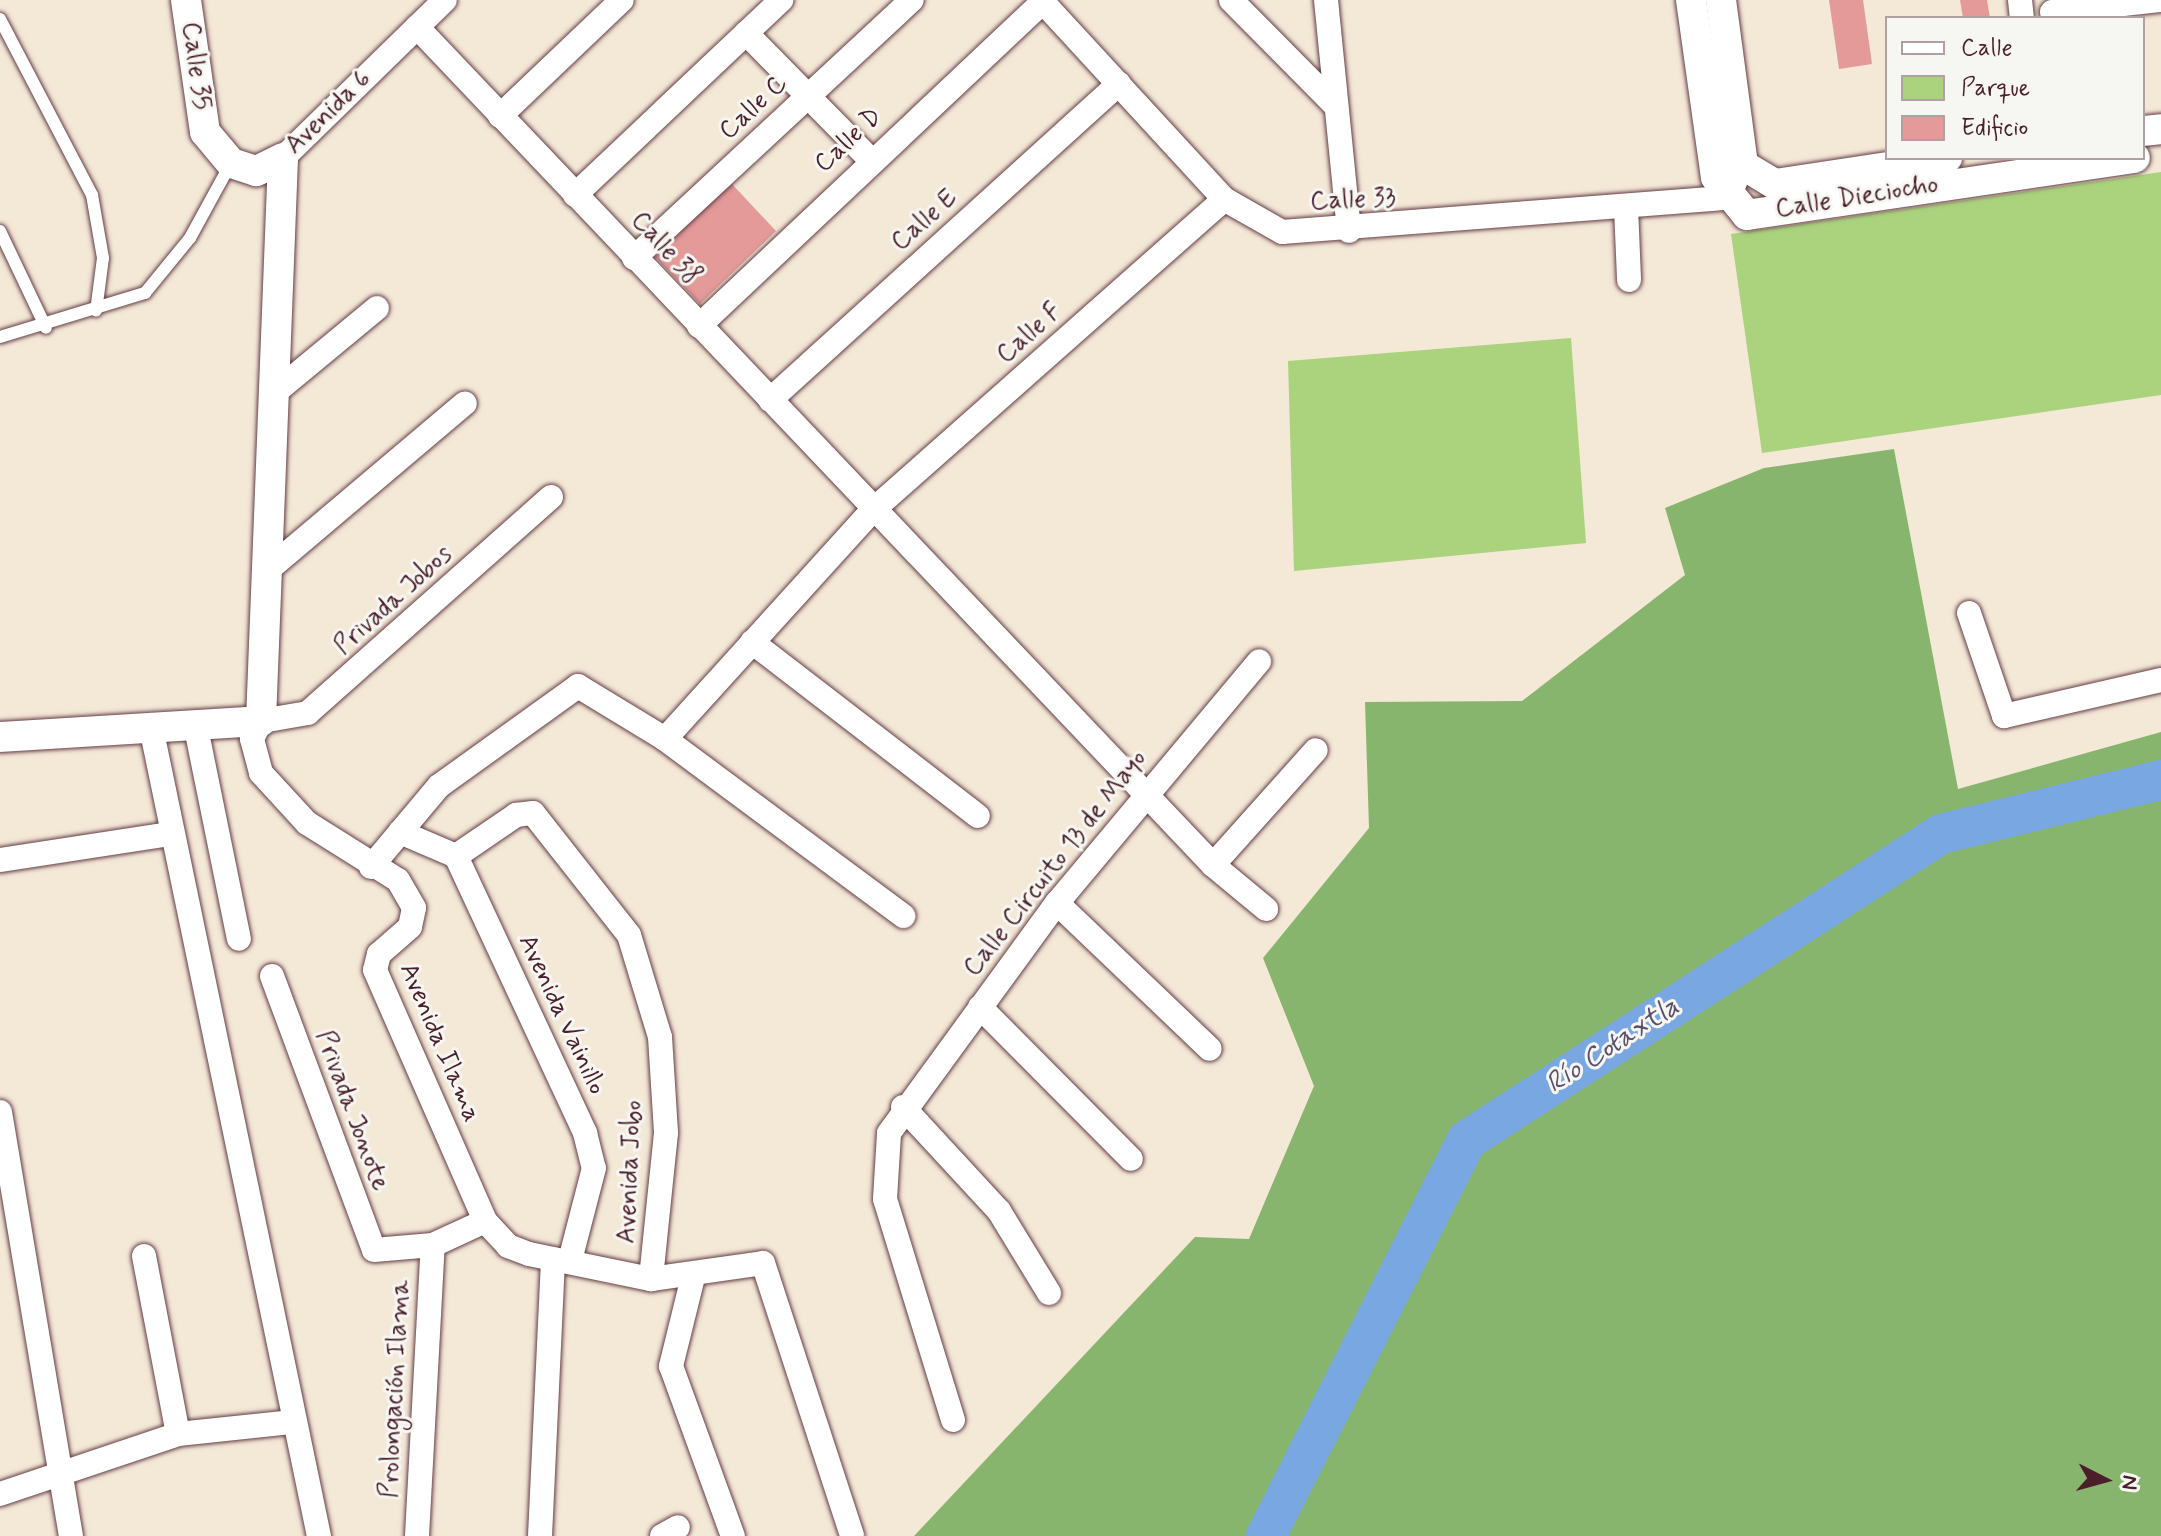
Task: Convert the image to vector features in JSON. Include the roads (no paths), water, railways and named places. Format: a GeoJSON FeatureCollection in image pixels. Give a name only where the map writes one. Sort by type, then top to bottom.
{"type":"FeatureCollection","features":[{"type":"Feature","properties":{"kind":"street","name":"Calle 35"},"geometry":{"type":"LineString","coordinates":[[186,0],[205,132],[231,163]]}},
{"type":"Feature","properties":{"kind":"street","name":"Avenida 6"},"geometry":{"type":"LineString","coordinates":[[231,163],[256,171],[283,158],[445,0]]}},
{"type":"Feature","properties":{"kind":"street"},"geometry":{"type":"LineString","coordinates":[[500,116],[622,0]]}},
{"type":"Feature","properties":{"kind":"street"},"geometry":{"type":"LineString","coordinates":[[575,195],[781,0]]}},
{"type":"Feature","properties":{"kind":"street","name":"Calle C"},"geometry":{"type":"LineString","coordinates":[[634,258],[912,0]]}},
{"type":"Feature","properties":{"kind":"street"},"geometry":{"type":"LineString","coordinates":[[1231,0],[1334,104]]}},
{"type":"Feature","properties":{"kind":"street"},"geometry":{"type":"LineString","coordinates":[[1326,0],[1349,231]]}},
{"type":"Feature","properties":{"kind":"street"},"geometry":{"type":"LineString","coordinates":[[1691,0],[1716,177],[1727,198]]}},
{"type":"Feature","properties":{"kind":"street"},"geometry":{"type":"LineString","coordinates":[[1721,0],[1743,165],[1727,198]]}},
{"type":"Feature","properties":{"kind":"street"},"geometry":{"type":"LineString","coordinates":[[2052,12],[2161,0]]}},
{"type":"Feature","properties":{"kind":"street","name":"Calle 33"},"geometry":{"type":"LineString","coordinates":[[1042,1],[1224,199],[1282,232],[1349,231],[1727,198]]}},
{"type":"Feature","properties":{"kind":"street","name":"Calle D"},"geometry":{"type":"LineString","coordinates":[[699,326],[870,159],[1042,1]]}},
{"type":"Feature","properties":{"kind":"street","name":"Calle 38"},"geometry":{"type":"LineString","coordinates":[[417,27],[1213,865],[1266,909]]}},
{"type":"Feature","properties":{"kind":"street"},"geometry":{"type":"LineString","coordinates":[[746,33],[870,159]]}},
{"type":"Feature","properties":{"kind":"street","name":"Calle E"},"geometry":{"type":"LineString","coordinates":[[770,400],[1119,84]]}},
{"type":"Feature","properties":{"kind":"street"},"geometry":{"type":"LineString","coordinates":[[0,737],[152,732],[261,721],[279,389],[283,158]]}},
{"type":"Feature","properties":{"kind":"street","name":"Calle Dieciocho"},"geometry":{"type":"LineString","coordinates":[[1743,165],[1775,184],[1934,160]]}},
{"type":"Feature","properties":{"kind":"street","name":"Calle Dieciocho"},"geometry":{"type":"LineString","coordinates":[[1727,198],[1747,215],[2039,164],[2103,160]]}},
{"type":"Feature","properties":{"kind":"street","name":"Calle F"},"geometry":{"type":"LineString","coordinates":[[665,739],[873,510],[1224,199]]}},
{"type":"Feature","properties":{"kind":"street"},"geometry":{"type":"LineString","coordinates":[[1626,207],[1629,280]]}},
{"type":"Feature","properties":{"kind":"street"},"geometry":{"type":"LineString","coordinates":[[279,389],[377,308]]}},
{"type":"Feature","properties":{"kind":"street"},"geometry":{"type":"LineString","coordinates":[[270,568],[465,403]]}},
{"type":"Feature","properties":{"kind":"street","name":"Privada Jobos"},"geometry":{"type":"LineString","coordinates":[[261,721],[308,713],[551,497]]}},
{"type":"Feature","properties":{"kind":"street"},"geometry":{"type":"LineString","coordinates":[[1969,613],[2004,716],[2161,680]]}},
{"type":"Feature","properties":{"kind":"street"},"geometry":{"type":"LineString","coordinates":[[752,642],[978,816]]}},
{"type":"Feature","properties":{"kind":"street","name":"Calle Circuito 13 de Mayo"},"geometry":{"type":"LineString","coordinates":[[953,1420],[885,1199],[889,1133],[903,1107],[1057,903],[1144,793],[1259,661]]}},
{"type":"Feature","properties":{"kind":"street"},"geometry":{"type":"LineString","coordinates":[[371,867],[439,786],[578,686],[665,739],[903,916]]}},
{"type":"Feature","properties":{"kind":"street","name":"Avenida Ilama"},"geometry":{"type":"LineString","coordinates":[[261,721],[252,739],[261,773],[280,798],[371,867],[398,880],[414,908],[410,927],[379,954],[375,970],[485,1221]]}},
{"type":"Feature","properties":{"kind":"street"},"geometry":{"type":"LineString","coordinates":[[196,728],[239,939]]}},
{"type":"Feature","properties":{"kind":"street"},"geometry":{"type":"LineString","coordinates":[[152,732],[170,834],[319,1536]]}},
{"type":"Feature","properties":{"kind":"street"},"geometry":{"type":"LineString","coordinates":[[1213,865],[1316,750]]}},
{"type":"Feature","properties":{"kind":"street","name":"Avenida Jobo"},"geometry":{"type":"LineString","coordinates":[[456,856],[516,815],[533,813],[629,935],[661,1051],[666,1133],[651,1279]]}},
{"type":"Feature","properties":{"kind":"street"},"geometry":{"type":"LineString","coordinates":[[400,832],[456,856]]}},
{"type":"Feature","properties":{"kind":"street"},"geometry":{"type":"LineString","coordinates":[[0,860],[170,834]]}},
{"type":"Feature","properties":{"kind":"street","name":"Avenida Vainillo"},"geometry":{"type":"LineString","coordinates":[[456,856],[585,1133],[594,1168],[562,1260],[540,1536]]}},
{"type":"Feature","properties":{"kind":"street"},"geometry":{"type":"LineString","coordinates":[[1057,903],[1210,1049]]}},
{"type":"Feature","properties":{"kind":"street","name":"Privada Jonote"},"geometry":{"type":"LineString","coordinates":[[272,976],[374,1250],[389,1253],[433,1245]]}},
{"type":"Feature","properties":{"kind":"street"},"geometry":{"type":"LineString","coordinates":[[980,1007],[1131,1159]]}},
{"type":"Feature","properties":{"kind":"street"},"geometry":{"type":"LineString","coordinates":[[903,1107],[999,1211],[1049,1293]]}},
{"type":"Feature","properties":{"kind":"street"},"geometry":{"type":"LineString","coordinates":[[0,1112],[71,1536]]}},
{"type":"Feature","properties":{"kind":"street"},"geometry":{"type":"LineString","coordinates":[[433,1245],[485,1221],[508,1246],[651,1279],[693,1277],[763,1263],[852,1536]]}},
{"type":"Feature","properties":{"kind":"street","name":"Prolongación Ilama"},"geometry":{"type":"LineString","coordinates":[[417,1536],[433,1245]]}},
{"type":"Feature","properties":{"kind":"street"},"geometry":{"type":"LineString","coordinates":[[144,1256],[178,1434]]}},
{"type":"Feature","properties":{"kind":"street"},"geometry":{"type":"LineString","coordinates":[[693,1277],[671,1366],[733,1536]]}},
{"type":"Feature","properties":{"kind":"street"},"geometry":{"type":"LineString","coordinates":[[0,1494],[178,1434],[293,1422]]}},
{"type":"Feature","properties":{"kind":"lane"},"geometry":{"type":"LineString","coordinates":[[0,19],[92,195],[103,258],[96,311]]}},
{"type":"Feature","properties":{"kind":"lane"},"geometry":{"type":"LineString","coordinates":[[0,337],[46,328],[145,293],[190,238],[231,163]]}},
{"type":"Feature","properties":{"kind":"lane"},"geometry":{"type":"LineString","coordinates":[[0,231],[46,328]]}},
{"type":"Feature","properties":{"kind":"waterway","name":"Río Cotaxtla"},"geometry":{"type":"LineString","coordinates":[[1266,1536],[1467,1140],[1941,834],[2161,780]]}}]}
